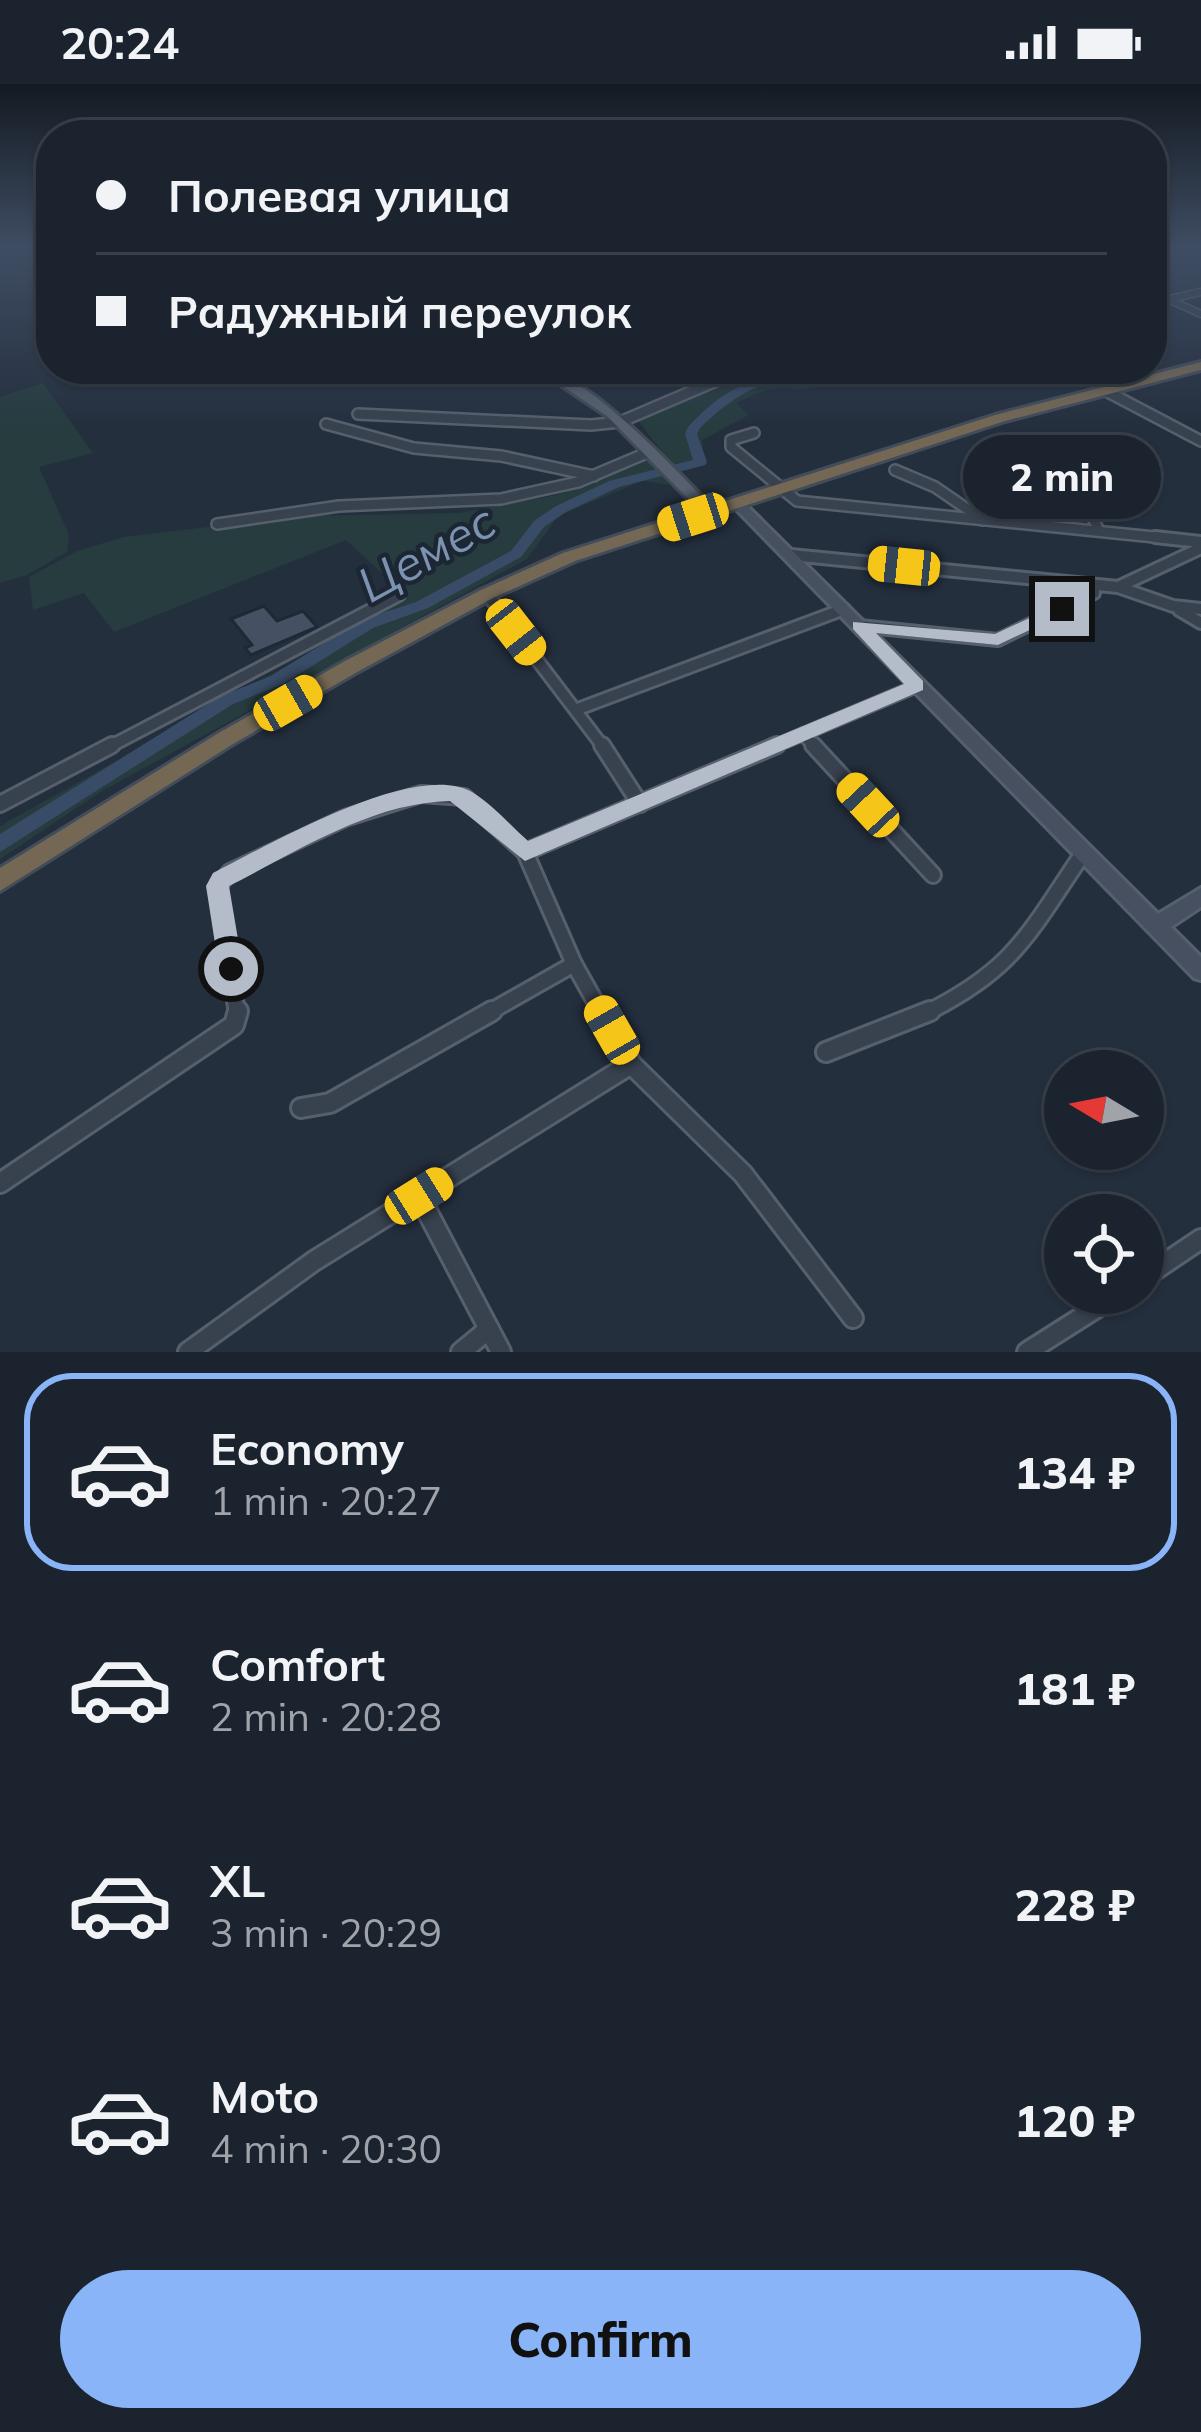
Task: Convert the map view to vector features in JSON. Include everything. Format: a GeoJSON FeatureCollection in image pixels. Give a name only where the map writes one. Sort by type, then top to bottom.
{"type":"FeatureCollection","features":[{"type":"Feature","properties":{"kind":"highway"},"geometry":{"type":"LineString","coordinates":[[1167,375],[1201,366]]}},
{"type":"Feature","properties":{"kind":"highway"},"geometry":{"type":"LineString","coordinates":[[0,881],[225,739],[487,594],[569,556],[1000,418],[1133,384]]}},
{"type":"Feature","properties":{"kind":"main road"},"geometry":{"type":"LineString","coordinates":[[564,384],[618,422],[642,454],[709,512]]}},
{"type":"Feature","properties":{"kind":"main road"},"geometry":{"type":"LineString","coordinates":[[738,504],[1201,971]]}},
{"type":"Feature","properties":{"kind":"main road"},"geometry":{"type":"LineString","coordinates":[[1158,925],[1201,896]]}},
{"type":"Feature","properties":{"kind":"street"},"geometry":{"type":"LineString","coordinates":[[358,414],[618,422],[708,384]]}},
{"type":"Feature","properties":{"kind":"street"},"geometry":{"type":"LineString","coordinates":[[1106,391],[1201,440]]}},
{"type":"Feature","properties":{"kind":"street"},"geometry":{"type":"LineString","coordinates":[[326,424],[414,448],[501,456],[595,477]]}},
{"type":"Feature","properties":{"kind":"street"},"geometry":{"type":"LineString","coordinates":[[754,433],[730,440],[731,447],[797,501],[1098,529],[1201,545]]}},
{"type":"Feature","properties":{"kind":"street"},"geometry":{"type":"LineString","coordinates":[[217,524],[299,510],[502,499],[595,477],[642,454]]}},
{"type":"Feature","properties":{"kind":"street"},"geometry":{"type":"LineString","coordinates":[[895,470],[934,487],[983,520],[1069,496],[1088,503],[1098,529]]}},
{"type":"Feature","properties":{"kind":"street"},"geometry":{"type":"LineString","coordinates":[[1118,587],[1201,545]]}},
{"type":"Feature","properties":{"kind":"street"},"geometry":{"type":"LineString","coordinates":[[791,554],[1118,587],[1173,606],[1201,623]]}},
{"type":"Feature","properties":{"kind":"street"},"geometry":{"type":"LineString","coordinates":[[860,626],[998,640],[1094,593],[1094,585]]}},
{"type":"Feature","properties":{"kind":"street"},"geometry":{"type":"LineString","coordinates":[[487,594],[578,709],[640,803]]}},
{"type":"Feature","properties":{"kind":"street"},"geometry":{"type":"LineString","coordinates":[[0,803],[399,595]]}},
{"type":"Feature","properties":{"kind":"street"},"geometry":{"type":"LineString","coordinates":[[1173,606],[1201,609]]}},
{"type":"Feature","properties":{"kind":"street"},"geometry":{"type":"LineString","coordinates":[[578,709],[844,609]]}},
{"type":"Feature","properties":{"kind":"street"},"geometry":{"type":"LineString","coordinates":[[525,852],[917,686]]}},
{"type":"Feature","properties":{"kind":"street"},"geometry":{"type":"LineString","coordinates":[[802,734],[933,875]]}},
{"type":"Feature","properties":{"kind":"street"},"geometry":{"type":"LineString","coordinates":[[0,1183],[235,1024],[238,1011],[218,886],[230,872],[345,818],[421,794],[464,797],[525,852],[574,964],[632,1064],[743,1174],[853,1318]]}},
{"type":"Feature","properties":{"kind":"street"},"geometry":{"type":"LineString","coordinates":[[826,1052],[984,983],[1008,962],[1084,852]]}},
{"type":"Feature","properties":{"kind":"street"},"geometry":{"type":"LineString","coordinates":[[301,1108],[329,1103],[574,964]]}},
{"type":"Feature","properties":{"kind":"street"},"geometry":{"type":"LineString","coordinates":[[188,1352],[314,1261],[632,1064]]}},
{"type":"Feature","properties":{"kind":"street"},"geometry":{"type":"LineString","coordinates":[[419,1196],[501,1352]]}},
{"type":"Feature","properties":{"kind":"street"},"geometry":{"type":"LineString","coordinates":[[1164,1264],[1201,1240]]}},
{"type":"Feature","properties":{"kind":"street"},"geometry":{"type":"LineString","coordinates":[[1027,1352],[1087,1314]]}},
{"type":"Feature","properties":{"kind":"street"},"geometry":{"type":"LineString","coordinates":[[460,1352],[489,1329]]}},
{"type":"Feature","properties":{"kind":"green space"},"geometry":{"type":"Polygon","coordinates":[[[44,384],[93,453],[39,467],[69,535],[67,552],[27,575],[0,583],[0,397],[44,384]]]}},
{"type":"Feature","properties":{"kind":"green space"},"geometry":{"type":"Polygon","coordinates":[[[716,384],[838,384],[774,389],[736,403],[749,415],[702,440],[705,465],[678,473],[637,419],[716,384]]]}},
{"type":"Feature","properties":{"kind":"green space"},"geometry":{"type":"Polygon","coordinates":[[[650,460],[669,485],[642,481],[558,516],[527,559],[102,791],[0,859],[0,826],[406,595],[346,540],[114,632],[84,593],[33,610],[29,577],[77,551],[124,537],[300,516],[459,513],[557,495],[650,460]]]}},
{"type":"Feature","properties":{"kind":"building"},"geometry":{"type":"Polygon","coordinates":[[[264,606],[277,621],[303,611],[317,627],[251,655],[245,648],[252,645],[231,619],[264,606]]]}},
{"type":"Feature","properties":{"kind":"waterway","name":"Цемес"},"geometry":{"type":"LineString","coordinates":[[0,844],[227,700],[277,680],[367,624],[422,605],[516,554],[539,524],[561,509],[614,484],[700,462],[691,434],[694,427],[717,405],[751,384]]}},
{"type":"Feature","properties":{"kind":"route"},"geometry":{"type":"LineString","coordinates":[[231,969],[218,886],[221,880],[345,818],[421,794],[450,793],[464,797],[525,852],[917,686],[860,626],[998,640],[1062,609]]}}]}
